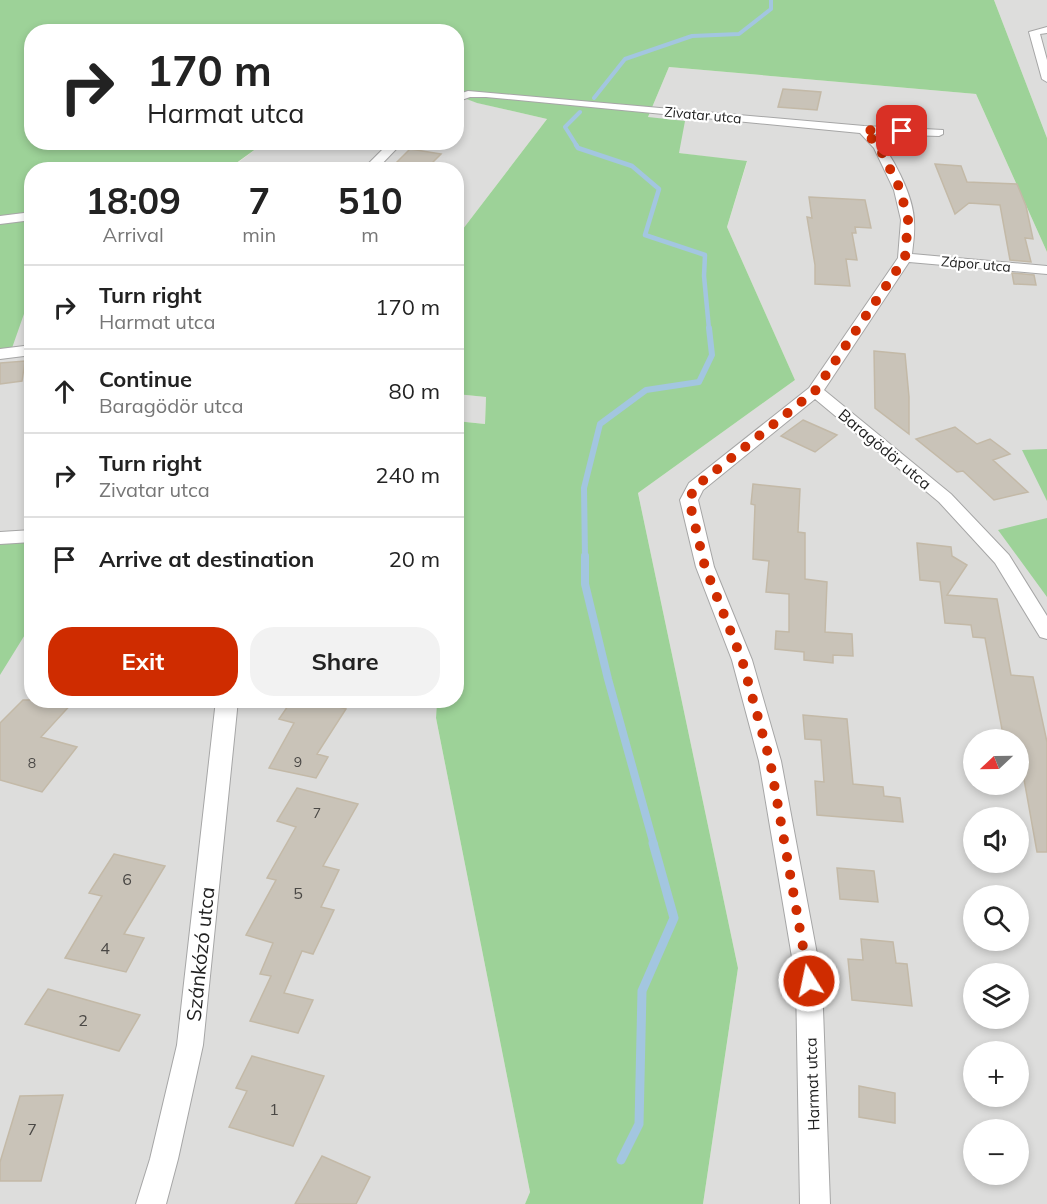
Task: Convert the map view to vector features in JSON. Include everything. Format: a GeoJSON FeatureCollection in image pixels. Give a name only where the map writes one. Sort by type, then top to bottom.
{"type":"FeatureCollection","features":[{"type":"Feature","properties":{"kind":"street"},"geometry":{"type":"LineString","coordinates":[[1047,30],[1034,32],[1047,79]]}},
{"type":"Feature","properties":{"kind":"street","name":"Zivatar utca"},"geometry":{"type":"LineString","coordinates":[[464,96],[486,94],[864,130],[939,132]]}},
{"type":"Feature","properties":{"kind":"street"},"geometry":{"type":"LineString","coordinates":[[815,391],[905,258],[908,220],[900,189],[879,147],[864,130]]}},
{"type":"Feature","properties":{"kind":"street"},"geometry":{"type":"LineString","coordinates":[[376,162],[389,150]]}},
{"type":"Feature","properties":{"kind":"street"},"geometry":{"type":"LineString","coordinates":[[0,220],[24,217]]}},
{"type":"Feature","properties":{"kind":"street","name":"Zápor utca"},"geometry":{"type":"LineString","coordinates":[[905,258],[1047,270]]}},
{"type":"Feature","properties":{"kind":"street"},"geometry":{"type":"LineString","coordinates":[[0,354],[24,351]]}},
{"type":"Feature","properties":{"kind":"street","name":"Baragödör utca"},"geometry":{"type":"LineString","coordinates":[[815,391],[953,507],[1002,559],[1047,632]]}},
{"type":"Feature","properties":{"kind":"street","name":"Harmat utca"},"geometry":{"type":"LineString","coordinates":[[815,391],[695,487],[689,500],[705,567],[742,660],[770,761],[804,948],[809,981],[815,1204]]}},
{"type":"Feature","properties":{"kind":"street"},"geometry":{"type":"LineString","coordinates":[[0,538],[24,536]]}},
{"type":"Feature","properties":{"kind":"street","name":"Szánkózó utca"},"geometry":{"type":"LineString","coordinates":[[151,1204],[164,1159],[190,1045],[226,708]]}},
{"type":"Feature","properties":{"kind":"shaded area"},"geometry":{"type":"Polygon","coordinates":[[[994,0],[1047,0],[1047,138],[994,0]]]}},
{"type":"Feature","properties":{"kind":"shaded area"},"geometry":{"type":"Polygon","coordinates":[[[669,67],[976,94],[1047,252],[1047,1204],[703,1204],[738,968],[638,493],[795,380],[727,227],[747,162],[679,153],[648,117],[669,67]]]}},
{"type":"Feature","properties":{"kind":"shaded area"},"geometry":{"type":"Polygon","coordinates":[[[464,98],[547,119],[464,228],[464,162],[239,162],[255,150],[464,150],[464,98]]]}},
{"type":"Feature","properties":{"kind":"shaded area"},"geometry":{"type":"Polygon","coordinates":[[[24,217],[24,708],[437,708],[436,718],[530,1192],[525,1204],[0,1204],[0,220],[24,217]]]}},
{"type":"Feature","properties":{"kind":"shaded area"},"geometry":{"type":"Polygon","coordinates":[[[464,395],[486,397],[485,424],[464,422],[464,395]]]}},
{"type":"Feature","properties":{"kind":"green space"},"geometry":{"type":"Polygon","coordinates":[[[0,0],[994,0],[1047,138],[1047,252],[976,94],[669,67],[648,117],[685,121],[679,153],[747,161],[727,227],[795,380],[638,493],[738,968],[703,1204],[525,1204],[530,1192],[436,718],[437,708],[464,708],[464,422],[485,424],[486,397],[464,395],[464,228],[547,119],[464,98],[464,24],[24,24],[24,150],[254,150],[238,162],[24,162],[24,217],[0,220],[0,0]]]}},
{"type":"Feature","properties":{"kind":"green space"},"geometry":{"type":"Polygon","coordinates":[[[24,221],[24,314],[12,348],[0,351],[0,223],[24,221]]]}},
{"type":"Feature","properties":{"kind":"green space"},"geometry":{"type":"Polygon","coordinates":[[[1047,449],[1047,501],[1022,450],[1047,449]]]}},
{"type":"Feature","properties":{"kind":"green space"},"geometry":{"type":"Polygon","coordinates":[[[1047,518],[1047,597],[998,530],[1047,518]]]}},
{"type":"Feature","properties":{"kind":"green space"},"geometry":{"type":"Polygon","coordinates":[[[24,536],[24,636],[0,675],[0,538],[24,536]]]}},
{"type":"Feature","properties":{"kind":"building"},"geometry":{"type":"Polygon","coordinates":[[[783,89],[821,92],[817,110],[778,107],[783,89]]]}},
{"type":"Feature","properties":{"kind":"building"},"geometry":{"type":"Polygon","coordinates":[[[896,112],[916,113],[922,127],[902,126],[896,112]]]}},
{"type":"Feature","properties":{"kind":"building"},"geometry":{"type":"Polygon","coordinates":[[[409,150],[441,154],[433,162],[397,162],[409,150]]]}},
{"type":"Feature","properties":{"kind":"building"},"geometry":{"type":"Polygon","coordinates":[[[935,164],[961,166],[967,182],[1017,184],[1026,206],[1033,239],[1025,238],[1031,262],[1010,260],[1000,205],[969,203],[955,214],[935,164]]]}},
{"type":"Feature","properties":{"kind":"building"},"geometry":{"type":"Polygon","coordinates":[[[809,197],[865,200],[871,228],[855,227],[856,233],[852,233],[857,260],[846,259],[850,286],[815,284],[815,265],[807,217],[812,218],[809,197]]]}},
{"type":"Feature","properties":{"kind":"building"},"geometry":{"type":"Polygon","coordinates":[[[1012,273],[1034,275],[1036,285],[1014,284],[1012,273]]]}},
{"type":"Feature","properties":{"kind":"building"},"geometry":{"type":"Polygon","coordinates":[[[874,351],[905,354],[909,397],[909,434],[875,408],[874,351]]]}},
{"type":"Feature","properties":{"kind":"building"},"geometry":{"type":"Polygon","coordinates":[[[24,361],[22,381],[0,384],[0,363],[24,361]]]}},
{"type":"Feature","properties":{"kind":"building"},"geometry":{"type":"Polygon","coordinates":[[[803,420],[837,435],[815,452],[781,436],[803,420]]]}},
{"type":"Feature","properties":{"kind":"building"},"geometry":{"type":"Polygon","coordinates":[[[955,427],[977,444],[990,439],[1010,454],[993,460],[1028,492],[994,500],[963,471],[957,472],[916,439],[955,427]]]}},
{"type":"Feature","properties":{"kind":"building"},"geometry":{"type":"Polygon","coordinates":[[[753,484],[800,489],[798,532],[805,533],[805,579],[827,582],[825,632],[852,634],[853,656],[833,655],[833,663],[804,660],[804,652],[775,649],[776,631],[789,632],[789,594],[766,592],[769,561],[753,559],[755,505],[751,504],[753,484]]]}},
{"type":"Feature","properties":{"kind":"building"},"geometry":{"type":"Polygon","coordinates":[[[917,543],[951,547],[952,556],[967,565],[947,595],[997,599],[1011,675],[1033,677],[1047,742],[1047,852],[1037,852],[1027,795],[1029,795],[1029,729],[1002,729],[985,638],[973,637],[971,625],[945,623],[940,582],[920,580],[917,543]]]}},
{"type":"Feature","properties":{"kind":"building"},"geometry":{"type":"Polygon","coordinates":[[[23,700],[24,708],[68,708],[41,737],[77,747],[42,792],[0,780],[0,723],[23,700]]]}},
{"type":"Feature","properties":{"kind":"building"},"geometry":{"type":"Polygon","coordinates":[[[287,708],[346,709],[317,754],[328,757],[316,778],[269,768],[294,723],[279,719],[287,708]]]}},
{"type":"Feature","properties":{"kind":"building"},"geometry":{"type":"Polygon","coordinates":[[[803,715],[847,719],[853,784],[883,787],[884,796],[900,798],[903,822],[817,815],[815,781],[824,782],[821,740],[805,739],[803,715]]]}},
{"type":"Feature","properties":{"kind":"building"},"geometry":{"type":"Polygon","coordinates":[[[297,788],[358,804],[323,866],[339,870],[321,907],[334,910],[313,954],[302,951],[284,993],[313,1000],[298,1033],[250,1021],[271,976],[260,974],[273,943],[246,935],[276,880],[267,878],[296,827],[277,821],[297,788]]]}},
{"type":"Feature","properties":{"kind":"building"},"geometry":{"type":"Polygon","coordinates":[[[114,854],[165,866],[124,934],[144,938],[126,972],[65,958],[102,896],[89,893],[114,854]]]}},
{"type":"Feature","properties":{"kind":"building"},"geometry":{"type":"Polygon","coordinates":[[[837,868],[874,871],[878,902],[840,899],[837,868]]]}},
{"type":"Feature","properties":{"kind":"building"},"geometry":{"type":"Polygon","coordinates":[[[861,939],[893,942],[896,963],[907,964],[912,1006],[852,1000],[848,959],[863,960],[861,939]]]}},
{"type":"Feature","properties":{"kind":"building"},"geometry":{"type":"Polygon","coordinates":[[[48,989],[140,1015],[119,1051],[25,1024],[48,989]]]}},
{"type":"Feature","properties":{"kind":"building"},"geometry":{"type":"Polygon","coordinates":[[[252,1056],[324,1076],[293,1146],[229,1127],[247,1091],[236,1088],[252,1056]]]}},
{"type":"Feature","properties":{"kind":"building"},"geometry":{"type":"Polygon","coordinates":[[[859,1086],[895,1093],[895,1123],[859,1117],[859,1086]]]}},
{"type":"Feature","properties":{"kind":"building"},"geometry":{"type":"Polygon","coordinates":[[[63,1095],[41,1181],[0,1181],[0,1162],[20,1096],[63,1095]]]}},
{"type":"Feature","properties":{"kind":"building"},"geometry":{"type":"Polygon","coordinates":[[[322,1156],[370,1177],[356,1204],[295,1204],[322,1156]]]}},
{"type":"Feature","properties":{"kind":"waterway"},"geometry":{"type":"LineString","coordinates":[[594,98],[625,59],[692,36],[739,34],[771,9],[771,0]]}},
{"type":"Feature","properties":{"kind":"waterway"},"geometry":{"type":"LineString","coordinates":[[577,146],[565,127],[580,112]]}},
{"type":"Feature","properties":{"kind":"waterway"},"geometry":{"type":"LineString","coordinates":[[576,145],[578,148],[632,166],[659,189],[645,235],[705,255],[704,276],[709,329]]}},
{"type":"Feature","properties":{"kind":"waterway"},"geometry":{"type":"LineString","coordinates":[[585,558],[584,488],[600,424],[646,390],[699,382],[712,355],[709,328]]}},
{"type":"Feature","properties":{"kind":"waterway"},"geometry":{"type":"LineString","coordinates":[[585,558],[585,584],[608,679],[654,845]]}},
{"type":"Feature","properties":{"kind":"waterway"},"geometry":{"type":"LineString","coordinates":[[621,1160],[639,1124],[642,991],[674,918],[653,843]]}},
{"type":"Feature","properties":{"kind":"route"},"geometry":{"type":"LineString","coordinates":[[809,981],[770,761],[742,660],[705,567],[689,500],[695,487],[815,391],[905,258],[908,220],[900,189],[879,147],[864,130],[902,131]]}}]}
